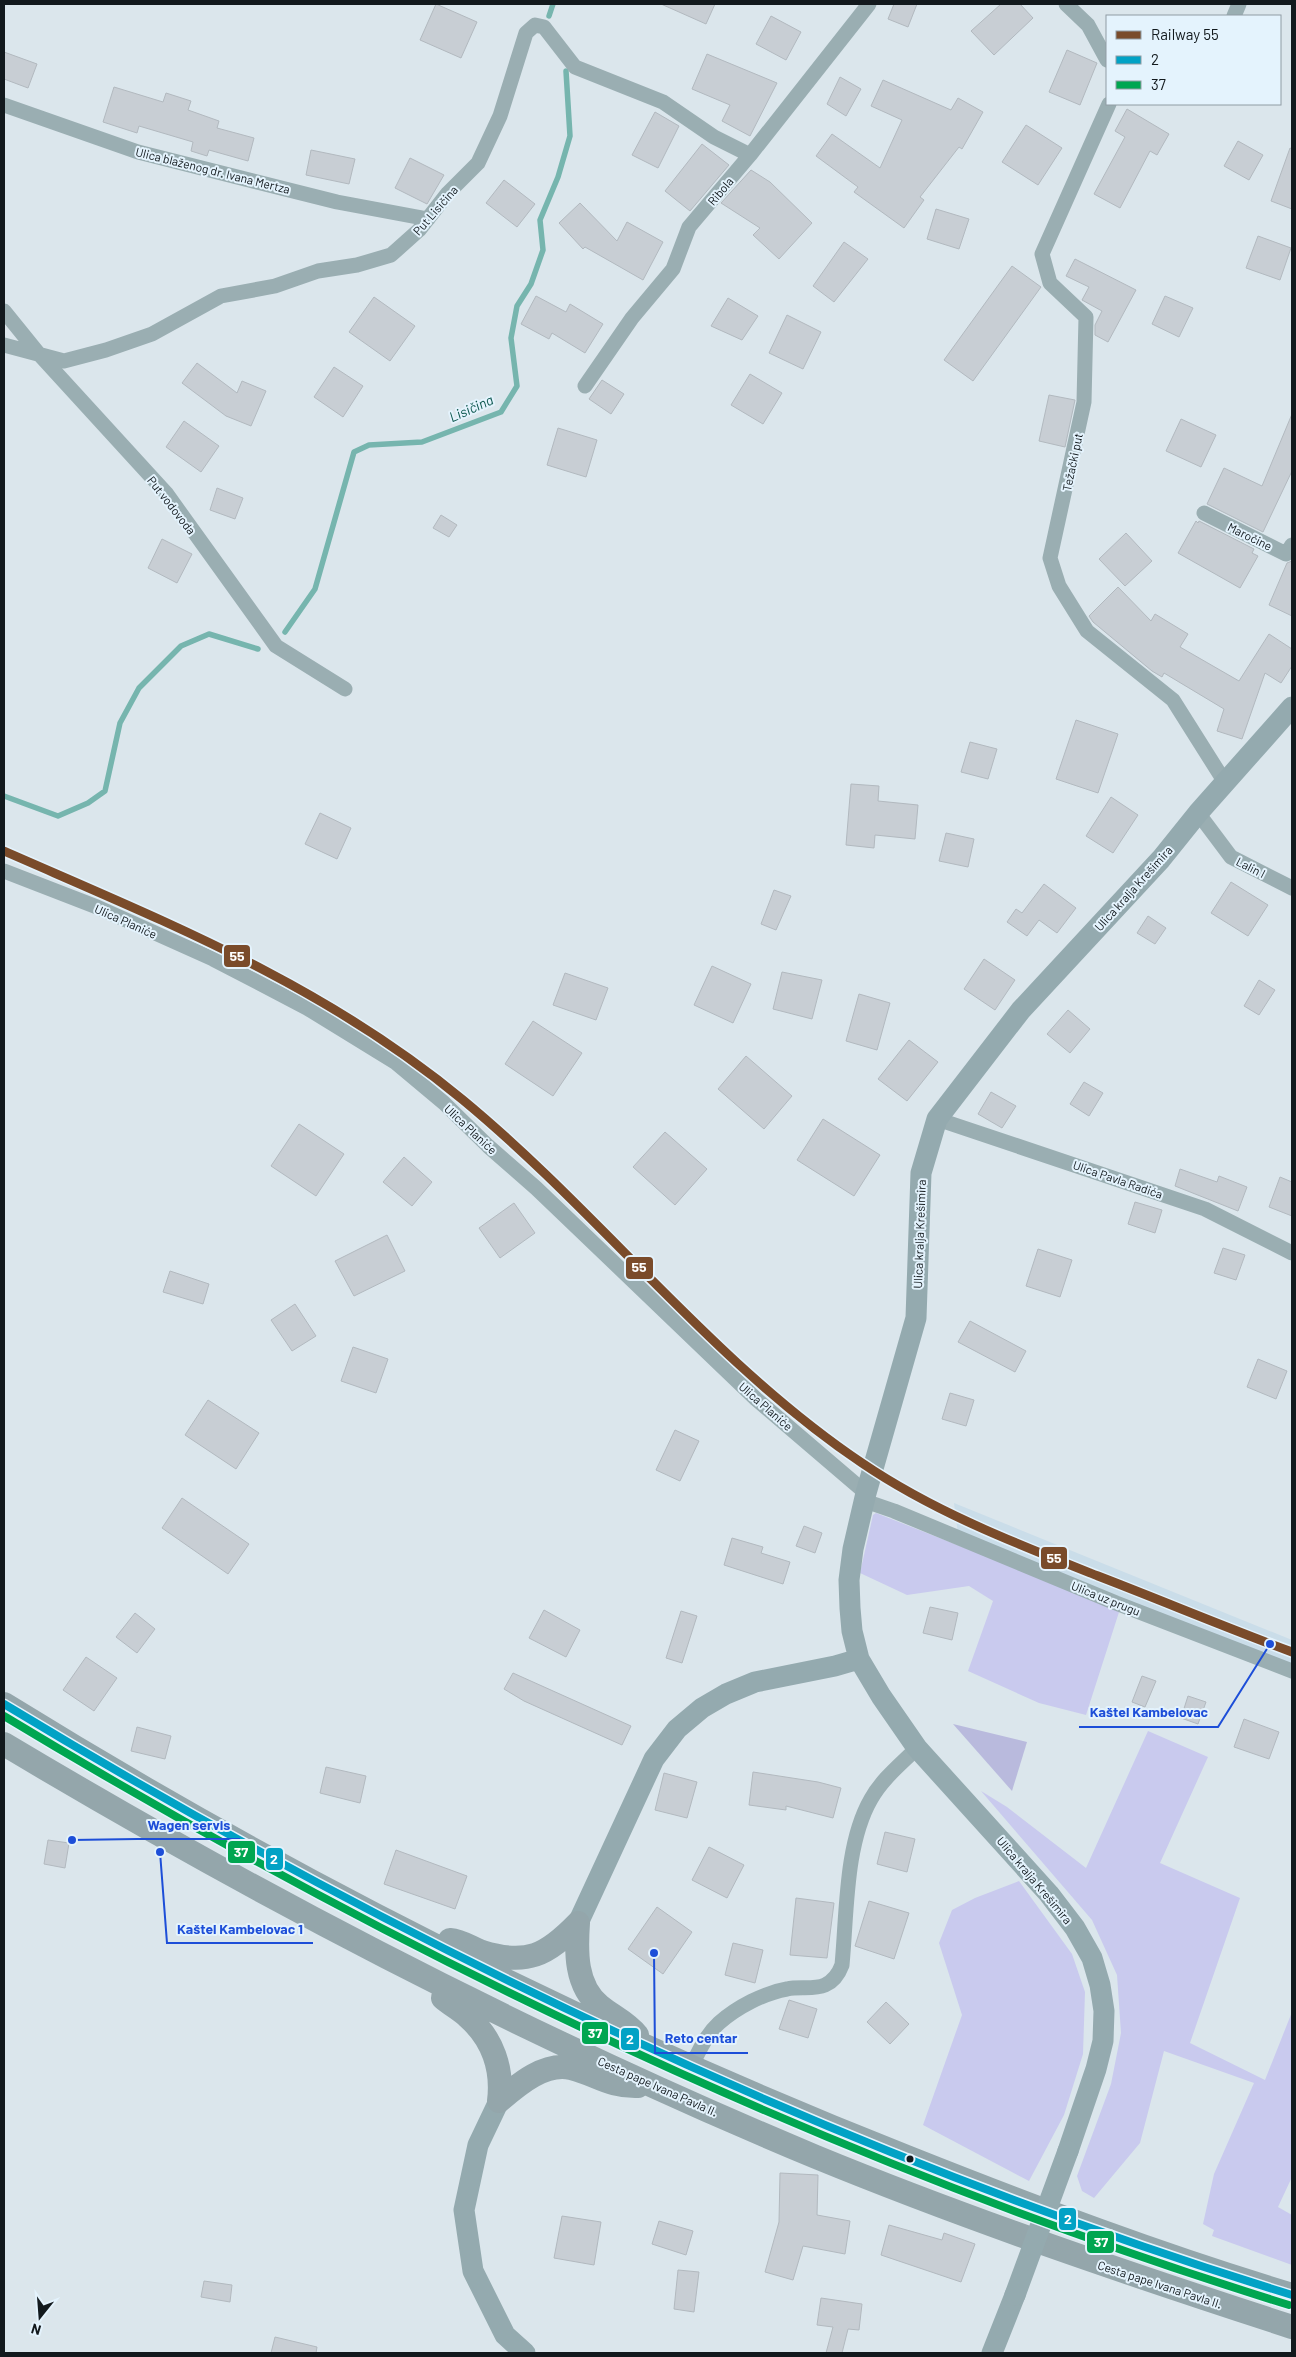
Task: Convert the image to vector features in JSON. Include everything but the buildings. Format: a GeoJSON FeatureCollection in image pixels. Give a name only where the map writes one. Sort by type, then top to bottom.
{"type":"FeatureCollection","features":[{"type":"Feature","properties":{"kind":"main road"},"geometry":{"type":"LineString","coordinates":[[4,1704],[117,1774],[236,1842],[419,1939],[647,2048],[810,2119],[980,2186],[1099,2230],[1292,2294]]}},
{"type":"Feature","properties":{"kind":"main road","name":"Cesta pape Ivana Pavla II."},"geometry":{"type":"LineString","coordinates":[[4,1744],[224,1871],[422,1975],[529,2028],[656,2086],[816,2156],[980,2221],[1103,2265],[1292,2327]]}},
{"type":"Feature","properties":{"kind":"main road"},"geometry":{"type":"LineString","coordinates":[[419,1939],[438,1938],[457,1941],[500,1957],[521,1958],[541,1953],[557,1945],[578,1923]]}},
{"type":"Feature","properties":{"kind":"main road"},"geometry":{"type":"LineString","coordinates":[[578,1923],[576,1952],[588,1991],[599,2005],[634,2031],[647,2048]]}},
{"type":"Feature","properties":{"kind":"main road"},"geometry":{"type":"LineString","coordinates":[[422,1975],[434,1990],[467,2016],[481,2030],[498,2066],[501,2080],[499,2101]]}},
{"type":"Feature","properties":{"kind":"main road"},"geometry":{"type":"LineString","coordinates":[[499,2101],[520,2082],[556,2067],[571,2068],[603,2081],[630,2086],[656,2086]]}},
{"type":"Feature","properties":{"kind":"street","name":"Ribola"},"geometry":{"type":"LineString","coordinates":[[586,386],[632,318],[673,269],[689,227],[750,156],[869,4]]}},
{"type":"Feature","properties":{"kind":"street"},"geometry":{"type":"LineString","coordinates":[[1066,4],[1088,25],[1106,58]]}},
{"type":"Feature","properties":{"kind":"street","name":"Put Lisičina"},"geometry":{"type":"LineString","coordinates":[[4,345],[64,361],[106,350],[152,334],[221,296],[275,286],[318,271],[357,265],[391,255],[419,230],[448,193],[478,163],[500,116],[526,33],[535,25],[544,27],[575,67],[663,102],[714,136],[750,156]]}},
{"type":"Feature","properties":{"kind":"street","name":"Ulica blaženog dr. Ivana Mertza"},"geometry":{"type":"LineString","coordinates":[[4,105],[138,152],[337,202],[428,219]]}},
{"type":"Feature","properties":{"kind":"street","name":"Težački put"},"geometry":{"type":"LineString","coordinates":[[1109,105],[1042,254],[1050,283],[1086,317],[1084,402],[1050,558],[1059,586],[1087,631],[1173,700],[1226,784]]}},
{"type":"Feature","properties":{"kind":"street","name":"Put vodovoda"},"geometry":{"type":"LineString","coordinates":[[4,311],[38,353],[166,493],[276,646],[345,689]]}},
{"type":"Feature","properties":{"kind":"street","name":"Maročine"},"geometry":{"type":"LineString","coordinates":[[1204,514],[1286,554],[1292,545]]}},
{"type":"Feature","properties":{"kind":"street","name":"Ulica kralja Krešimira"},"geometry":{"type":"LineString","coordinates":[[992,2353],[1068,2151],[1096,2069],[1103,2041],[1104,2011],[1100,1985],[1092,1958],[1075,1928],[1049,1894],[918,1748],[881,1696],[859,1659],[852,1631],[850,1580],[853,1549],[916,1318],[921,1173],[937,1119],[1021,1010],[1161,859],[1198,813],[1226,784],[1292,707]]}},
{"type":"Feature","properties":{"kind":"street","name":"Lalin I"},"geometry":{"type":"LineString","coordinates":[[1198,813],[1231,857],[1292,888]]}},
{"type":"Feature","properties":{"kind":"street","name":"Ulica Planiće"},"geometry":{"type":"LineString","coordinates":[[4,871],[97,907],[213,959],[307,1008],[395,1062],[444,1103],[488,1146],[536,1188],[756,1399],[866,1497]]}},
{"type":"Feature","properties":{"kind":"street","name":"Ulica Pavla Radića"},"geometry":{"type":"LineString","coordinates":[[937,1119],[1205,1209],[1292,1253]]}},
{"type":"Feature","properties":{"kind":"street","name":"Ulica uz prugu"},"geometry":{"type":"LineString","coordinates":[[866,1497],[894,1511],[1116,1603],[1292,1671]]}},
{"type":"Feature","properties":{"kind":"street"},"geometry":{"type":"LineString","coordinates":[[578,1923],[654,1759],[678,1729],[702,1708],[726,1694],[755,1682],[835,1666],[859,1659]]}},
{"type":"Feature","properties":{"kind":"street"},"geometry":{"type":"LineString","coordinates":[[691,2067],[704,2040],[720,2022],[739,2009],[764,1996],[788,1988],[826,1985],[839,1973],[842,1965],[851,1853],[858,1830],[870,1800],[883,1780],[918,1748]]}},
{"type":"Feature","properties":{"kind":"street"},"geometry":{"type":"LineString","coordinates":[[499,2101],[478,2145],[464,2210],[473,2271],[505,2335],[525,2353]]}},
{"type":"Feature","properties":{"kind":"shaded area"},"geometry":{"type":"Polygon","coordinates":[[[954,1503],[1292,1640],[1292,1665],[958,1534],[954,1503]]]}},
{"type":"Feature","properties":{"kind":"shaded area"},"geometry":{"type":"Polygon","coordinates":[[[876,1513],[1120,1609],[1086,1715],[1039,1703],[968,1671],[993,1601],[969,1586],[907,1595],[860,1573],[873,1515],[876,1513]]]}},
{"type":"Feature","properties":{"kind":"shaded area"},"geometry":{"type":"Polygon","coordinates":[[[953,1724],[1027,1742],[1012,1791],[953,1724]]]}},
{"type":"Feature","properties":{"kind":"shaded area"},"geometry":{"type":"Polygon","coordinates":[[[1148,1731],[1208,1757],[1160,1863],[1240,1898],[1190,2043],[1265,2080],[1292,2012],[1292,2177],[1278,2207],[1292,2215],[1292,2265],[1212,2236],[1214,2230],[1203,2224],[1214,2174],[1254,2083],[1164,2051],[1140,2143],[1094,2198],[1082,2191],[1077,2176],[1111,2084],[1121,2033],[1117,1975],[1092,1920],[981,1791],[1007,1807],[1086,1868],[1148,1731]]]}},
{"type":"Feature","properties":{"kind":"shaded area"},"geometry":{"type":"Polygon","coordinates":[[[1019,1881],[1072,1954],[1085,1992],[1083,2054],[1064,2115],[1029,2181],[923,2125],[962,2015],[939,1943],[952,1910],[975,1898],[1019,1881]]]}},
{"type":"Feature","properties":{"kind":"waterway","name":"Lisičina"},"geometry":{"type":"LineString","coordinates":[[549,16],[553,4]]}},
{"type":"Feature","properties":{"kind":"waterway","name":"Lisičina"},"geometry":{"type":"LineString","coordinates":[[285,632],[315,589],[354,452],[369,445],[422,442],[501,412],[517,386],[511,338],[517,306],[531,284],[543,250],[540,220],[558,177],[570,136],[566,71]]}},
{"type":"Feature","properties":{"kind":"waterway"},"geometry":{"type":"LineString","coordinates":[[4,796],[58,816],[88,803],[105,791],[120,723],[139,688],[181,646],[209,634],[258,649]]}},
{"type":"Feature","properties":{"kind":"rail line","name":"55"},"geometry":{"type":"LineString","coordinates":[[4,851],[125,904],[242,959],[299,989],[355,1022],[410,1059],[463,1100],[514,1144],[706,1334],[756,1380],[807,1423],[889,1481],[947,1512],[1007,1539],[1292,1652]]}},
{"type":"Feature","properties":{"kind":"transit line","name":"2"},"geometry":{"type":"LineString","coordinates":[[4,1704],[157,1794],[312,1880],[470,1962],[630,2039],[792,2111],[957,2178],[1123,2239],[1292,2295]]}},
{"type":"Feature","properties":{"kind":"transit line","name":"37"},"geometry":{"type":"LineString","coordinates":[[4,1716],[157,1806],[312,1891],[469,1973],[629,2050],[790,2121],[954,2188],[1121,2250],[1289,2305]]}},
{"type":"Feature","properties":{"kind":"place","name":"Kaštel Kambelovac"},"geometry":{"type":"Point","coordinates":[1270,1644]}},
{"type":"Feature","properties":{"kind":"place","name":"Wagen servis"},"geometry":{"type":"Point","coordinates":[72,1840]}},
{"type":"Feature","properties":{"kind":"place","name":"Kaštel Kambelovac 1"},"geometry":{"type":"Point","coordinates":[160,1852]}},
{"type":"Feature","properties":{"kind":"place","name":"Reto centar"},"geometry":{"type":"Point","coordinates":[654,1953]}}]}
